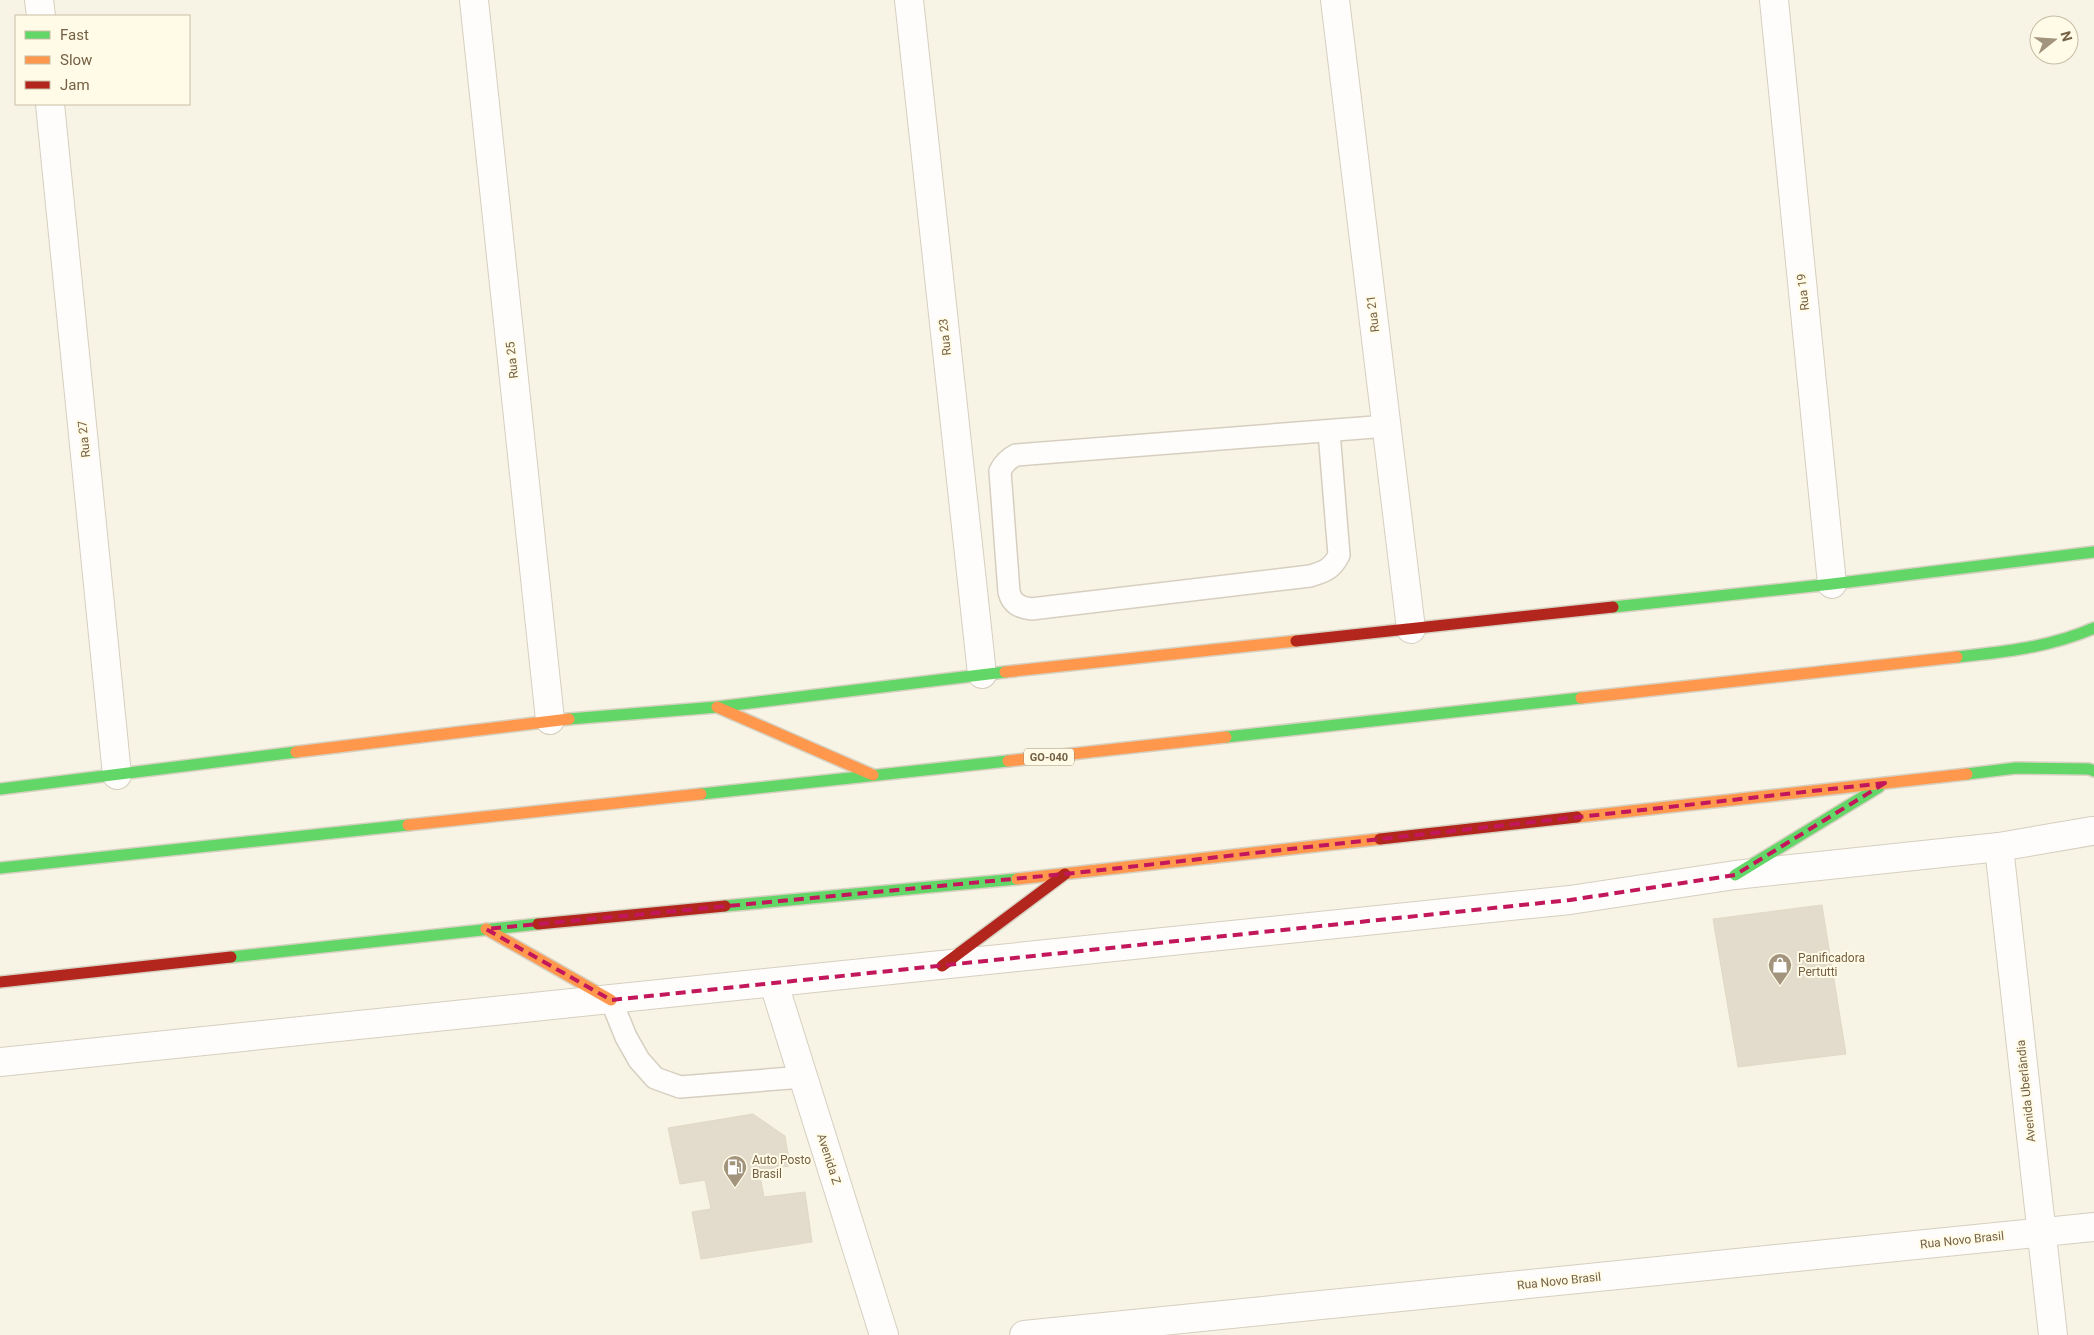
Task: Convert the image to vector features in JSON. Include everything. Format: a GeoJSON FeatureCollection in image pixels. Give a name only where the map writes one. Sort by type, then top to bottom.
{"type":"FeatureCollection","features":[{"type":"Feature","properties":{"kind":"main road"},"geometry":{"type":"LineString","coordinates":[[0,788],[550,720],[717,707],[982,674],[1832,584],[2094,552]]}},
{"type":"Feature","properties":{"kind":"main road","name":"GO-040"},"geometry":{"type":"LineString","coordinates":[[0,868],[874,776],[2019,650],[2076,636],[2094,628]]}},
{"type":"Feature","properties":{"kind":"main road"},"geometry":{"type":"LineString","coordinates":[[717,707],[874,776]]}},
{"type":"Feature","properties":{"kind":"main road"},"geometry":{"type":"LineString","coordinates":[[0,982],[486,930],[1065,874],[2016,768],[2089,769],[2094,771]]}},
{"type":"Feature","properties":{"kind":"main road"},"geometry":{"type":"LineString","coordinates":[[1736,875],[1886,783]]}},
{"type":"Feature","properties":{"kind":"main road"},"geometry":{"type":"LineString","coordinates":[[942,966],[1065,874]]}},
{"type":"Feature","properties":{"kind":"main road"},"geometry":{"type":"LineString","coordinates":[[486,930],[611,1000]]}},
{"type":"Feature","properties":{"kind":"street"},"geometry":{"type":"LineString","coordinates":[[40,0],[41,15]]}},
{"type":"Feature","properties":{"kind":"street","name":"Rua 25"},"geometry":{"type":"LineString","coordinates":[[474,0],[550,720]]}},
{"type":"Feature","properties":{"kind":"street","name":"Rua 23"},"geometry":{"type":"LineString","coordinates":[[909,0],[982,674]]}},
{"type":"Feature","properties":{"kind":"street","name":"Rua 21"},"geometry":{"type":"LineString","coordinates":[[1335,0],[1411,629]]}},
{"type":"Feature","properties":{"kind":"street","name":"Rua 19"},"geometry":{"type":"LineString","coordinates":[[1774,0],[1832,584]]}},
{"type":"Feature","properties":{"kind":"street","name":"Rua 27"},"geometry":{"type":"LineString","coordinates":[[50,105],[117,775]]}},
{"type":"Feature","properties":{"kind":"street"},"geometry":{"type":"LineString","coordinates":[[0,1062],[774,984],[1560,901],[1736,875],[1999,847],[2092,831]]}},
{"type":"Feature","properties":{"kind":"street","name":"Avenida Uberlândia"},"geometry":{"type":"LineString","coordinates":[[1999,847],[2054,1335]]}},
{"type":"Feature","properties":{"kind":"street","name":"Avenida Z"},"geometry":{"type":"LineString","coordinates":[[774,984],[884,1335]]}},
{"type":"Feature","properties":{"kind":"street","name":"Rua Novo Brasil"},"geometry":{"type":"LineString","coordinates":[[1024,1335],[2094,1227]]}},
{"type":"Feature","properties":{"kind":"lane"},"geometry":{"type":"LineString","coordinates":[[1329,432],[1339,555],[1335,564],[1328,570],[1310,576],[1031,609],[1016,604],[1011,600],[1000,471],[1003,464],[1016,455],[1387,426]]}},
{"type":"Feature","properties":{"kind":"lane"},"geometry":{"type":"LineString","coordinates":[[611,1000],[626,1037],[639,1060],[656,1078],[680,1087],[803,1077]]}},
{"type":"Feature","properties":{"kind":"highlighted area"},"geometry":{"type":"Polygon","coordinates":[[[1885,783],[1735,875],[1570,900],[611,1000],[486,929],[1065,874],[1885,783]]]}},
{"type":"Feature","properties":{"kind":"building","name":"Panificadora Pertutti"},"geometry":{"type":"Polygon","coordinates":[[[1822,905],[1846,1054],[1738,1067],[1713,919],[1822,905]]]}},
{"type":"Feature","properties":{"kind":"building","name":"Auto Posto Brasil"},"geometry":{"type":"Polygon","coordinates":[[[753,1114],[785,1136],[790,1166],[759,1170],[764,1197],[805,1192],[812,1242],[701,1259],[692,1212],[711,1209],[705,1180],[680,1184],[668,1128],[753,1114]]]}},
{"type":"Feature","properties":{"kind":"traffic: fast"},"geometry":{"type":"LineString","coordinates":[[1613,607],[1832,584],[2094,552]]}},
{"type":"Feature","properties":{"kind":"traffic: fast"},"geometry":{"type":"LineString","coordinates":[[1957,657],[2010,651],[2044,644],[2094,628]]}},
{"type":"Feature","properties":{"kind":"traffic: fast"},"geometry":{"type":"LineString","coordinates":[[569,719],[717,707],[1005,672]]}},
{"type":"Feature","properties":{"kind":"traffic: fast"},"geometry":{"type":"LineString","coordinates":[[1226,737],[1581,698]]}},
{"type":"Feature","properties":{"kind":"traffic: fast"},"geometry":{"type":"LineString","coordinates":[[0,789],[296,752]]}},
{"type":"Feature","properties":{"kind":"traffic: fast"},"geometry":{"type":"LineString","coordinates":[[701,794],[1008,761]]}},
{"type":"Feature","properties":{"kind":"traffic: fast"},"geometry":{"type":"LineString","coordinates":[[1967,774],[2016,768],[2089,769],[2094,771]]}},
{"type":"Feature","properties":{"kind":"traffic: fast"},"geometry":{"type":"LineString","coordinates":[[1735,875],[1879,787]]}},
{"type":"Feature","properties":{"kind":"traffic: fast"},"geometry":{"type":"LineString","coordinates":[[0,868],[408,825]]}},
{"type":"Feature","properties":{"kind":"traffic: fast"},"geometry":{"type":"LineString","coordinates":[[725,906],[1017,879]]}},
{"type":"Feature","properties":{"kind":"traffic: fast"},"geometry":{"type":"LineString","coordinates":[[231,957],[538,924]]}},
{"type":"Feature","properties":{"kind":"traffic: slow"},"geometry":{"type":"LineString","coordinates":[[1005,672],[1296,641]]}},
{"type":"Feature","properties":{"kind":"traffic: slow"},"geometry":{"type":"LineString","coordinates":[[1581,698],[1957,657]]}},
{"type":"Feature","properties":{"kind":"traffic: slow"},"geometry":{"type":"LineString","coordinates":[[717,707],[873,775]]}},
{"type":"Feature","properties":{"kind":"traffic: slow"},"geometry":{"type":"LineString","coordinates":[[296,752],[569,719]]}},
{"type":"Feature","properties":{"kind":"traffic: slow"},"geometry":{"type":"LineString","coordinates":[[1008,761],[1226,737]]}},
{"type":"Feature","properties":{"kind":"traffic: slow"},"geometry":{"type":"LineString","coordinates":[[1577,817],[1967,774]]}},
{"type":"Feature","properties":{"kind":"traffic: slow"},"geometry":{"type":"LineString","coordinates":[[408,825],[701,794]]}},
{"type":"Feature","properties":{"kind":"traffic: slow"},"geometry":{"type":"LineString","coordinates":[[1017,879],[1380,839]]}},
{"type":"Feature","properties":{"kind":"traffic: slow"},"geometry":{"type":"LineString","coordinates":[[486,929],[611,1000]]}},
{"type":"Feature","properties":{"kind":"traffic: jam"},"geometry":{"type":"LineString","coordinates":[[1296,641],[1613,607]]}},
{"type":"Feature","properties":{"kind":"traffic: jam"},"geometry":{"type":"LineString","coordinates":[[1380,839],[1577,817]]}},
{"type":"Feature","properties":{"kind":"traffic: jam"},"geometry":{"type":"LineString","coordinates":[[942,966],[1065,874]]}},
{"type":"Feature","properties":{"kind":"traffic: jam"},"geometry":{"type":"LineString","coordinates":[[538,924],[725,906]]}},
{"type":"Feature","properties":{"kind":"traffic: jam"},"geometry":{"type":"LineString","coordinates":[[0,982],[231,957]]}},
{"type":"Feature","properties":{"kind":"place","name":"Panificadora Pertutti"},"geometry":{"type":"Point","coordinates":[1780,986]}},
{"type":"Feature","properties":{"kind":"place","name":"Auto Posto Brasil"},"geometry":{"type":"Point","coordinates":[735,1188]}}]}
